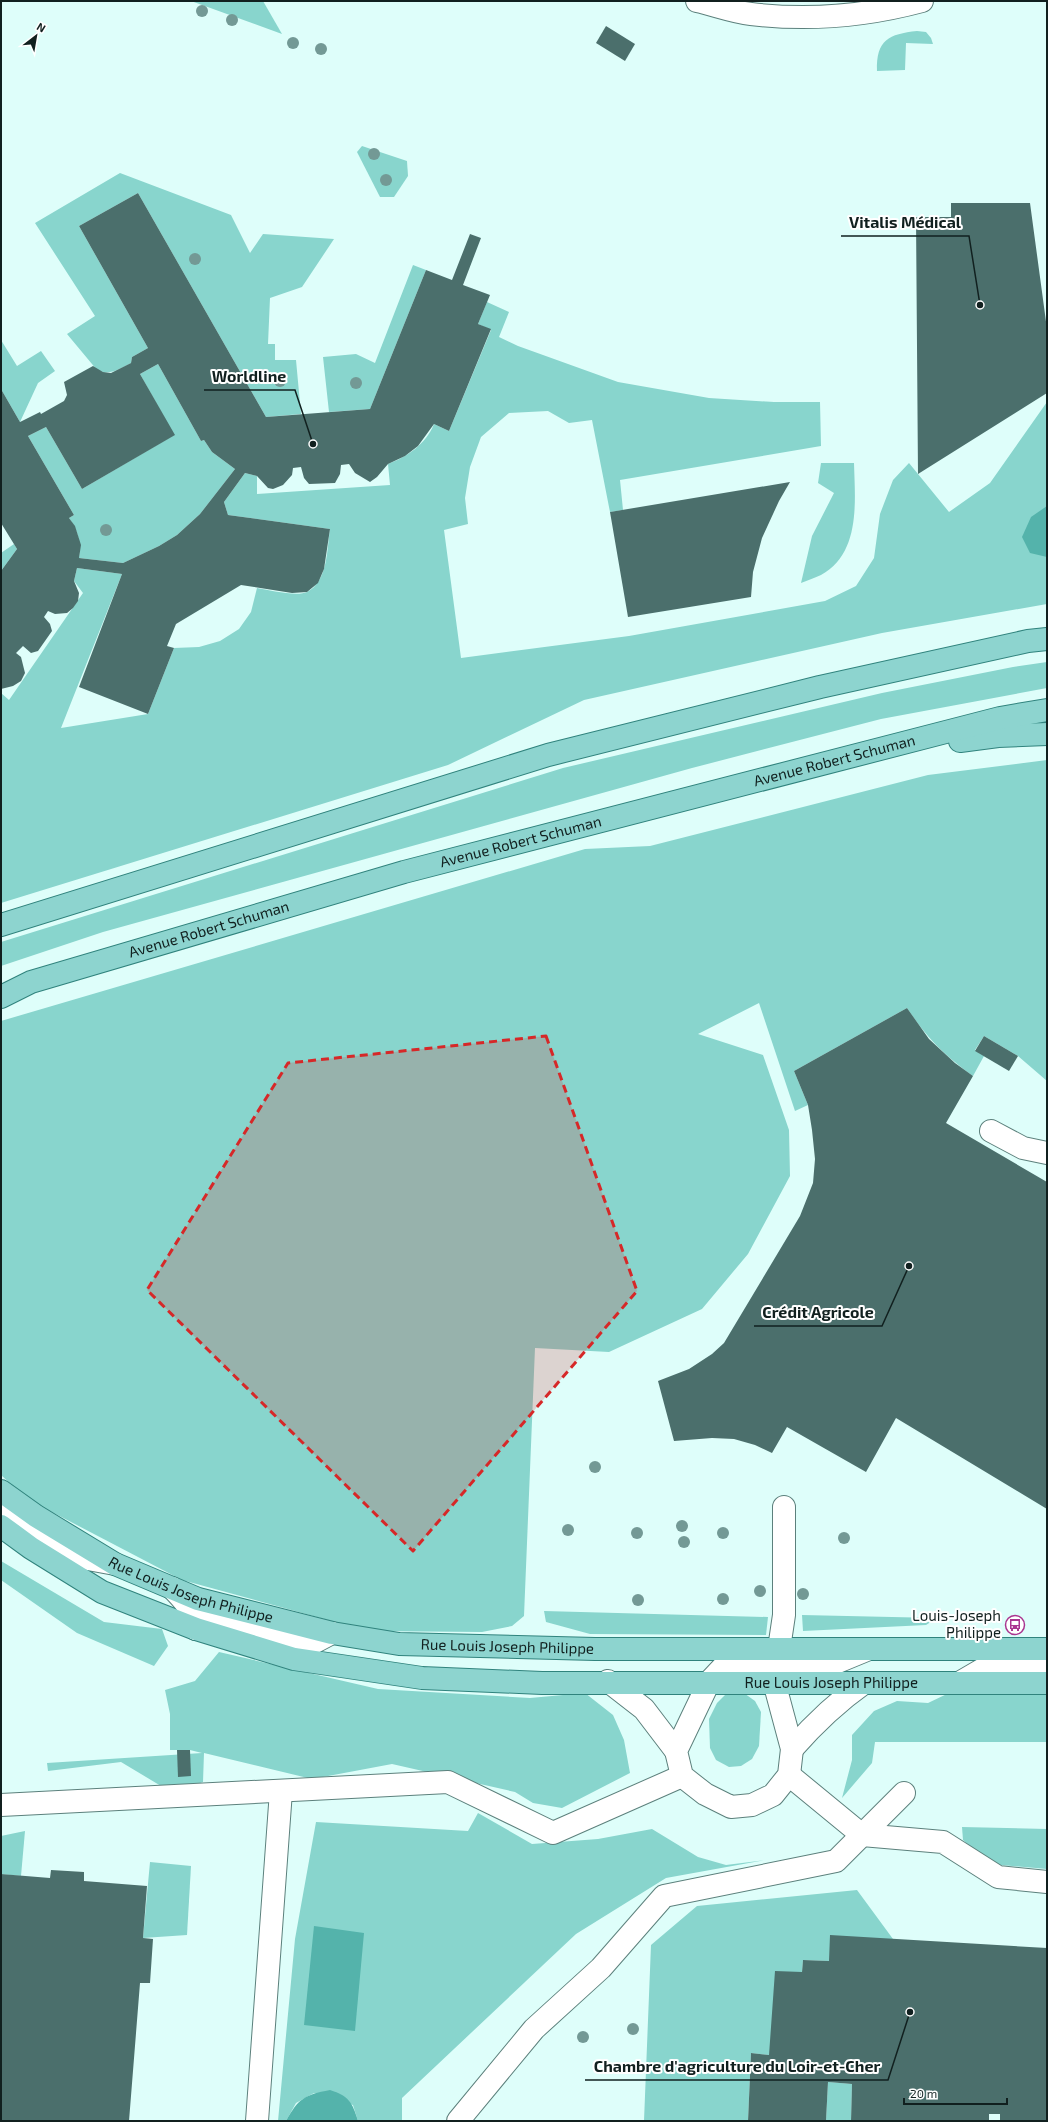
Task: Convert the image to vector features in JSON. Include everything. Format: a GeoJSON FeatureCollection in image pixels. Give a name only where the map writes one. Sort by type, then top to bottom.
{"type":"FeatureCollection","features":[{"type":"Feature","properties":{"kind":"main road"},"geometry":{"type":"LineString","coordinates":[[1,925],[548,755],[820,687],[1028,641],[1047,639]]}},
{"type":"Feature","properties":{"kind":"main road","name":"Avenue Robert Schuman"},"geometry":{"type":"LineString","coordinates":[[1,997],[31,982],[404,872],[1000,718],[1047,710]]}},
{"type":"Feature","properties":{"kind":"main road"},"geometry":{"type":"LineString","coordinates":[[850,757],[998,736],[1047,734]]}},
{"type":"Feature","properties":{"kind":"main road","name":"Rue Louis Joseph Philippe"},"geometry":{"type":"LineString","coordinates":[[1,1491],[36,1516],[115,1564],[198,1599],[332,1633],[407,1644],[595,1649],[777,1665],[864,1683],[1047,1682]]}},
{"type":"Feature","properties":{"kind":"main road","name":"Rue Louis Joseph Philippe"},"geometry":{"type":"LineString","coordinates":[[1,1526],[30,1548],[102,1592],[196,1629],[294,1659],[422,1678],[542,1683],[608,1681],[709,1682],[777,1665],[870,1649],[1047,1649]]}},
{"type":"Feature","properties":{"kind":"street"},"geometry":{"type":"LineString","coordinates":[[697,1],[750,14],[812,18],[861,14],[922,1]]}},
{"type":"Feature","properties":{"kind":"street"},"geometry":{"type":"LineString","coordinates":[[991,1131],[1024,1148],[1047,1153]]}},
{"type":"Feature","properties":{"kind":"street"},"geometry":{"type":"LineString","coordinates":[[1,1507],[33,1530],[77,1558],[115,1564]]}},
{"type":"Feature","properties":{"kind":"street"},"geometry":{"type":"LineString","coordinates":[[608,1681],[644,1709],[676,1750],[682,1776],[706,1794],[732,1807],[752,1805],[773,1795],[789,1775],[792,1749],[777,1665],[784,1615],[784,1507]]}},
{"type":"Feature","properties":{"kind":"street"},"geometry":{"type":"LineString","coordinates":[[172,1588],[187,1602],[194,1616],[196,1629]]}},
{"type":"Feature","properties":{"kind":"street"},"geometry":{"type":"LineString","coordinates":[[196,1629],[208,1619],[313,1643],[332,1633]]}},
{"type":"Feature","properties":{"kind":"street"},"geometry":{"type":"LineString","coordinates":[[959,1683],[982,1668],[1047,1668]]}},
{"type":"Feature","properties":{"kind":"street"},"geometry":{"type":"LineString","coordinates":[[676,1750],[709,1682]]}},
{"type":"Feature","properties":{"kind":"street"},"geometry":{"type":"LineString","coordinates":[[792,1749],[813,1725],[846,1695],[864,1683]]}},
{"type":"Feature","properties":{"kind":"street"},"geometry":{"type":"LineString","coordinates":[[789,1775],[862,1835],[943,1842],[998,1877],[1047,1882]]}},
{"type":"Feature","properties":{"kind":"street"},"geometry":{"type":"LineString","coordinates":[[1,1805],[448,1782],[553,1833],[682,1776]]}},
{"type":"Feature","properties":{"kind":"street"},"geometry":{"type":"LineString","coordinates":[[257,2121],[281,1791]]}},
{"type":"Feature","properties":{"kind":"street"},"geometry":{"type":"LineString","coordinates":[[458,2121],[534,2029],[601,1968],[664,1896],[836,1861],[904,1793]]}},
{"type":"Feature","properties":{"kind":"highlighted area"},"geometry":{"type":"Polygon","coordinates":[[[546,1036],[637,1291],[413,1551],[147,1290],[288,1063],[546,1036]]]}},
{"type":"Feature","properties":{"kind":"shaded area"},"geometry":{"type":"Polygon","coordinates":[[[191,1],[263,1],[282,34],[191,1]]]}},
{"type":"Feature","properties":{"kind":"shaded area"},"geometry":{"type":"Polygon","coordinates":[[[917,31],[926,32],[931,38],[933,44],[906,43],[905,70],[877,71],[879,52],[886,40],[899,34],[917,31]]]}},
{"type":"Feature","properties":{"kind":"shaded area"},"geometry":{"type":"Polygon","coordinates":[[[362,146],[407,161],[408,176],[394,197],[380,197],[357,152],[362,146]]]}},
{"type":"Feature","properties":{"kind":"shaded area"},"geometry":{"type":"Polygon","coordinates":[[[120,173],[231,215],[250,253],[263,234],[334,239],[302,287],[270,298],[268,344],[275,344],[275,360],[296,360],[301,414],[266,417],[138,193],[79,226],[148,348],[132,357],[131,363],[114,371],[102,372],[97,370],[67,334],[95,316],[35,223],[120,173]]]}},
{"type":"Feature","properties":{"kind":"shaded area"},"geometry":{"type":"Polygon","coordinates":[[[413,265],[426,270],[370,409],[329,412],[323,357],[356,354],[375,363],[413,265]]]}},
{"type":"Feature","properties":{"kind":"shaded area"},"geometry":{"type":"Polygon","coordinates":[[[487,302],[509,312],[499,337],[518,346],[618,382],[709,398],[774,402],[820,402],[821,446],[620,480],[623,510],[610,512],[592,420],[569,423],[548,411],[509,413],[481,437],[470,467],[465,498],[468,524],[444,530],[461,658],[629,636],[825,601],[856,586],[874,558],[880,514],[893,480],[909,463],[949,512],[990,483],[1047,402],[1047,604],[882,633],[584,700],[448,765],[1,903],[1,693],[9,700],[83,593],[74,581],[77,568],[122,574],[61,728],[148,714],[174,648],[199,647],[220,641],[239,629],[251,612],[257,588],[283,593],[297,594],[307,592],[314,587],[323,573],[330,529],[228,515],[224,502],[245,473],[257,476],[257,494],[390,485],[388,464],[409,454],[421,444],[431,431],[434,424],[449,431],[491,330],[478,324],[487,302]]]}},
{"type":"Feature","properties":{"kind":"shaded area"},"geometry":{"type":"Polygon","coordinates":[[[1,340],[17,366],[41,351],[55,371],[38,383],[20,422],[1,389],[1,340]]]}},
{"type":"Feature","properties":{"kind":"shaded area"},"geometry":{"type":"Polygon","coordinates":[[[158,364],[201,441],[204,440],[212,452],[235,469],[200,514],[177,535],[159,546],[123,563],[79,558],[80,547],[78,537],[75,527],[69,518],[74,515],[28,436],[46,427],[82,489],[174,435],[140,374],[158,364]]]}},
{"type":"Feature","properties":{"kind":"shaded area"},"geometry":{"type":"Polygon","coordinates":[[[821,463],[854,463],[855,509],[853,525],[843,554],[834,565],[821,575],[801,583],[812,536],[834,493],[818,483],[821,463]]]}},
{"type":"Feature","properties":{"kind":"shaded area"},"geometry":{"type":"Polygon","coordinates":[[[1047,506],[1047,557],[1030,553],[1022,537],[1031,517],[1047,506]]]}},
{"type":"Feature","properties":{"kind":"shaded area"},"geometry":{"type":"Polygon","coordinates":[[[14,544],[17,549],[1,571],[1,553],[14,544]]]}},
{"type":"Feature","properties":{"kind":"shaded area"},"geometry":{"type":"Polygon","coordinates":[[[1047,662],[1047,688],[881,719],[692,768],[103,932],[1,966],[1,942],[563,768],[882,693],[1013,667],[1047,662]]]}},
{"type":"Feature","properties":{"kind":"shaded area"},"geometry":{"type":"Polygon","coordinates":[[[1047,760],[1047,1081],[1018,1056],[984,1036],[975,1050],[984,1056],[973,1076],[953,1061],[937,1045],[907,1008],[794,1071],[808,1105],[795,1111],[759,1003],[698,1034],[763,1055],[789,1130],[790,1176],[748,1254],[702,1309],[609,1352],[535,1348],[524,1616],[512,1626],[482,1632],[368,1631],[182,1580],[27,1499],[1,1475],[1,1021],[585,849],[650,846],[928,775],[1047,760]]]}},
{"type":"Feature","properties":{"kind":"shaded area"},"geometry":{"type":"Polygon","coordinates":[[[1,1561],[104,1622],[162,1629],[168,1646],[154,1666],[77,1633],[1,1580],[1,1561]]]}},
{"type":"Feature","properties":{"kind":"shaded area"},"geometry":{"type":"Polygon","coordinates":[[[544,1611],[768,1617],[766,1635],[590,1634],[546,1622],[544,1611]]]}},
{"type":"Feature","properties":{"kind":"shaded area"},"geometry":{"type":"Polygon","coordinates":[[[802,1615],[937,1618],[926,1625],[803,1631],[802,1615]]]}},
{"type":"Feature","properties":{"kind":"shaded area"},"geometry":{"type":"Polygon","coordinates":[[[219,1652],[378,1689],[530,1698],[585,1693],[613,1715],[624,1740],[630,1773],[562,1808],[533,1803],[515,1792],[392,1764],[312,1779],[204,1753],[203,1782],[187,1788],[166,1789],[121,1762],[48,1771],[47,1763],[202,1753],[190,1750],[170,1750],[170,1714],[165,1690],[195,1681],[219,1652]]]}},
{"type":"Feature","properties":{"kind":"shaded area"},"geometry":{"type":"Polygon","coordinates":[[[741,1691],[755,1701],[761,1712],[759,1746],[752,1759],[741,1766],[729,1767],[716,1760],[710,1748],[709,1719],[717,1703],[727,1693],[741,1691]]]}},
{"type":"Feature","properties":{"kind":"shaded area"},"geometry":{"type":"Polygon","coordinates":[[[949,1693],[1047,1695],[1047,1742],[875,1742],[872,1763],[842,1798],[852,1760],[852,1735],[874,1711],[897,1701],[928,1703],[949,1693]]]}},
{"type":"Feature","properties":{"kind":"shaded area"},"geometry":{"type":"Polygon","coordinates":[[[478,1813],[532,1844],[598,1839],[652,1829],[698,1857],[726,1865],[765,1860],[666,1878],[576,1934],[402,2098],[402,2121],[358,2121],[353,2105],[314,2093],[296,2103],[286,2121],[278,2121],[295,1939],[316,1822],[468,1831],[478,1813]]]}},
{"type":"Feature","properties":{"kind":"shaded area"},"geometry":{"type":"Polygon","coordinates":[[[962,1827],[1047,1829],[1047,1869],[990,1864],[963,1840],[962,1827]]]}},
{"type":"Feature","properties":{"kind":"shaded area"},"geometry":{"type":"Polygon","coordinates":[[[25,1831],[21,1876],[1,1874],[1,1836],[25,1831]]]}},
{"type":"Feature","properties":{"kind":"shaded area"},"geometry":{"type":"Polygon","coordinates":[[[150,1862],[191,1866],[187,1935],[143,1938],[150,1862]]]}},
{"type":"Feature","properties":{"kind":"shaded area"},"geometry":{"type":"Polygon","coordinates":[[[857,1890],[893,1939],[829,1961],[803,1960],[802,1972],[797,1972],[769,2055],[751,2053],[748,2121],[644,2121],[651,1945],[697,1906],[857,1890]]]}},
{"type":"Feature","properties":{"kind":"shaded area"},"geometry":{"type":"Polygon","coordinates":[[[314,1926],[364,1933],[355,2031],[304,2025],[314,1926]]]}},
{"type":"Feature","properties":{"kind":"shaded area"},"geometry":{"type":"Polygon","coordinates":[[[828,2082],[852,2084],[851,2121],[826,2121],[828,2082]]]}},
{"type":"Feature","properties":{"kind":"shaded area"},"geometry":{"type":"Polygon","coordinates":[[[330,2090],[346,2097],[352,2104],[358,2121],[286,2121],[294,2108],[303,2099],[314,2094],[330,2090]]]}},
{"type":"Feature","properties":{"kind":"building"},"geometry":{"type":"Polygon","coordinates":[[[606,26],[635,44],[625,61],[596,43],[606,26]]]}},
{"type":"Feature","properties":{"kind":"building"},"geometry":{"type":"Polygon","coordinates":[[[138,193],[266,417],[370,409],[426,270],[452,280],[470,234],[481,238],[463,285],[490,295],[478,324],[491,329],[449,431],[434,424],[418,446],[405,456],[388,464],[377,477],[370,482],[355,473],[349,464],[341,465],[340,474],[335,483],[309,484],[304,478],[301,467],[293,468],[292,475],[283,485],[273,489],[268,488],[257,476],[245,473],[224,502],[228,515],[330,529],[324,569],[318,583],[307,592],[292,593],[241,585],[176,624],[167,646],[174,648],[148,714],[79,687],[122,574],[77,568],[74,581],[79,593],[78,601],[67,613],[55,614],[48,611],[44,617],[50,624],[52,631],[38,651],[31,653],[23,646],[16,653],[21,657],[25,673],[21,681],[13,686],[1,689],[1,571],[17,549],[1,523],[1,389],[20,422],[40,412],[41,414],[64,401],[67,395],[64,382],[93,366],[103,372],[111,373],[131,363],[132,357],[148,348],[79,226],[138,193]],[[158,364],[140,374],[175,435],[82,489],[46,427],[28,436],[74,515],[69,518],[75,526],[81,545],[79,558],[123,563],[159,546],[177,535],[200,514],[235,469],[212,452],[204,440],[201,441],[158,364]]]}},
{"type":"Feature","properties":{"kind":"building"},"geometry":{"type":"Polygon","coordinates":[[[951,203],[1030,203],[1047,329],[1047,393],[918,474],[916,217],[951,217],[951,203]]]}},
{"type":"Feature","properties":{"kind":"building"},"geometry":{"type":"Polygon","coordinates":[[[790,482],[779,501],[762,538],[753,572],[751,597],[628,617],[610,512],[790,482]]]}},
{"type":"Feature","properties":{"kind":"building"},"geometry":{"type":"Polygon","coordinates":[[[907,1008],[929,1039],[955,1063],[973,1076],[946,1123],[1047,1182],[1047,1509],[896,1418],[866,1472],[787,1427],[772,1453],[755,1445],[734,1439],[712,1438],[674,1441],[658,1381],[689,1369],[712,1354],[724,1343],[800,1216],[813,1183],[815,1159],[808,1105],[794,1071],[907,1008]]]}},
{"type":"Feature","properties":{"kind":"building"},"geometry":{"type":"Polygon","coordinates":[[[984,1036],[1018,1056],[1009,1071],[975,1051],[984,1036]]]}},
{"type":"Feature","properties":{"kind":"building"},"geometry":{"type":"Polygon","coordinates":[[[177,1750],[190,1750],[191,1776],[178,1777],[177,1750]]]}},
{"type":"Feature","properties":{"kind":"building"},"geometry":{"type":"Polygon","coordinates":[[[51,1870],[84,1872],[84,1881],[147,1886],[143,1938],[153,1939],[150,1983],[140,1983],[129,2121],[1,2121],[1,1874],[50,1878],[51,1870]]]}},
{"type":"Feature","properties":{"kind":"building"},"geometry":{"type":"Polygon","coordinates":[[[830,1935],[1047,1948],[1047,2121],[1000,2121],[1000,2114],[989,2114],[989,2121],[851,2121],[852,2084],[828,2082],[826,2121],[748,2121],[751,2053],[769,2055],[775,1971],[802,1972],[803,1960],[829,1961],[830,1935]]]}},
{"type":"Feature","properties":{"kind":"place","name":"Vitalis Médical"},"geometry":{"type":"Point","coordinates":[980,305]}},
{"type":"Feature","properties":{"kind":"place","name":"Worldline"},"geometry":{"type":"Point","coordinates":[313,444]}},
{"type":"Feature","properties":{"kind":"place","name":"Crédit Agricole"},"geometry":{"type":"Point","coordinates":[909,1266]}},
{"type":"Feature","properties":{"kind":"place","name":"Louis-Joseph Philippe"},"geometry":{"type":"Point","coordinates":[1015,1625]}},
{"type":"Feature","properties":{"kind":"place","name":"Chambre d'agriculture du Loir-et-Cher"},"geometry":{"type":"Point","coordinates":[910,2012]}}]}
